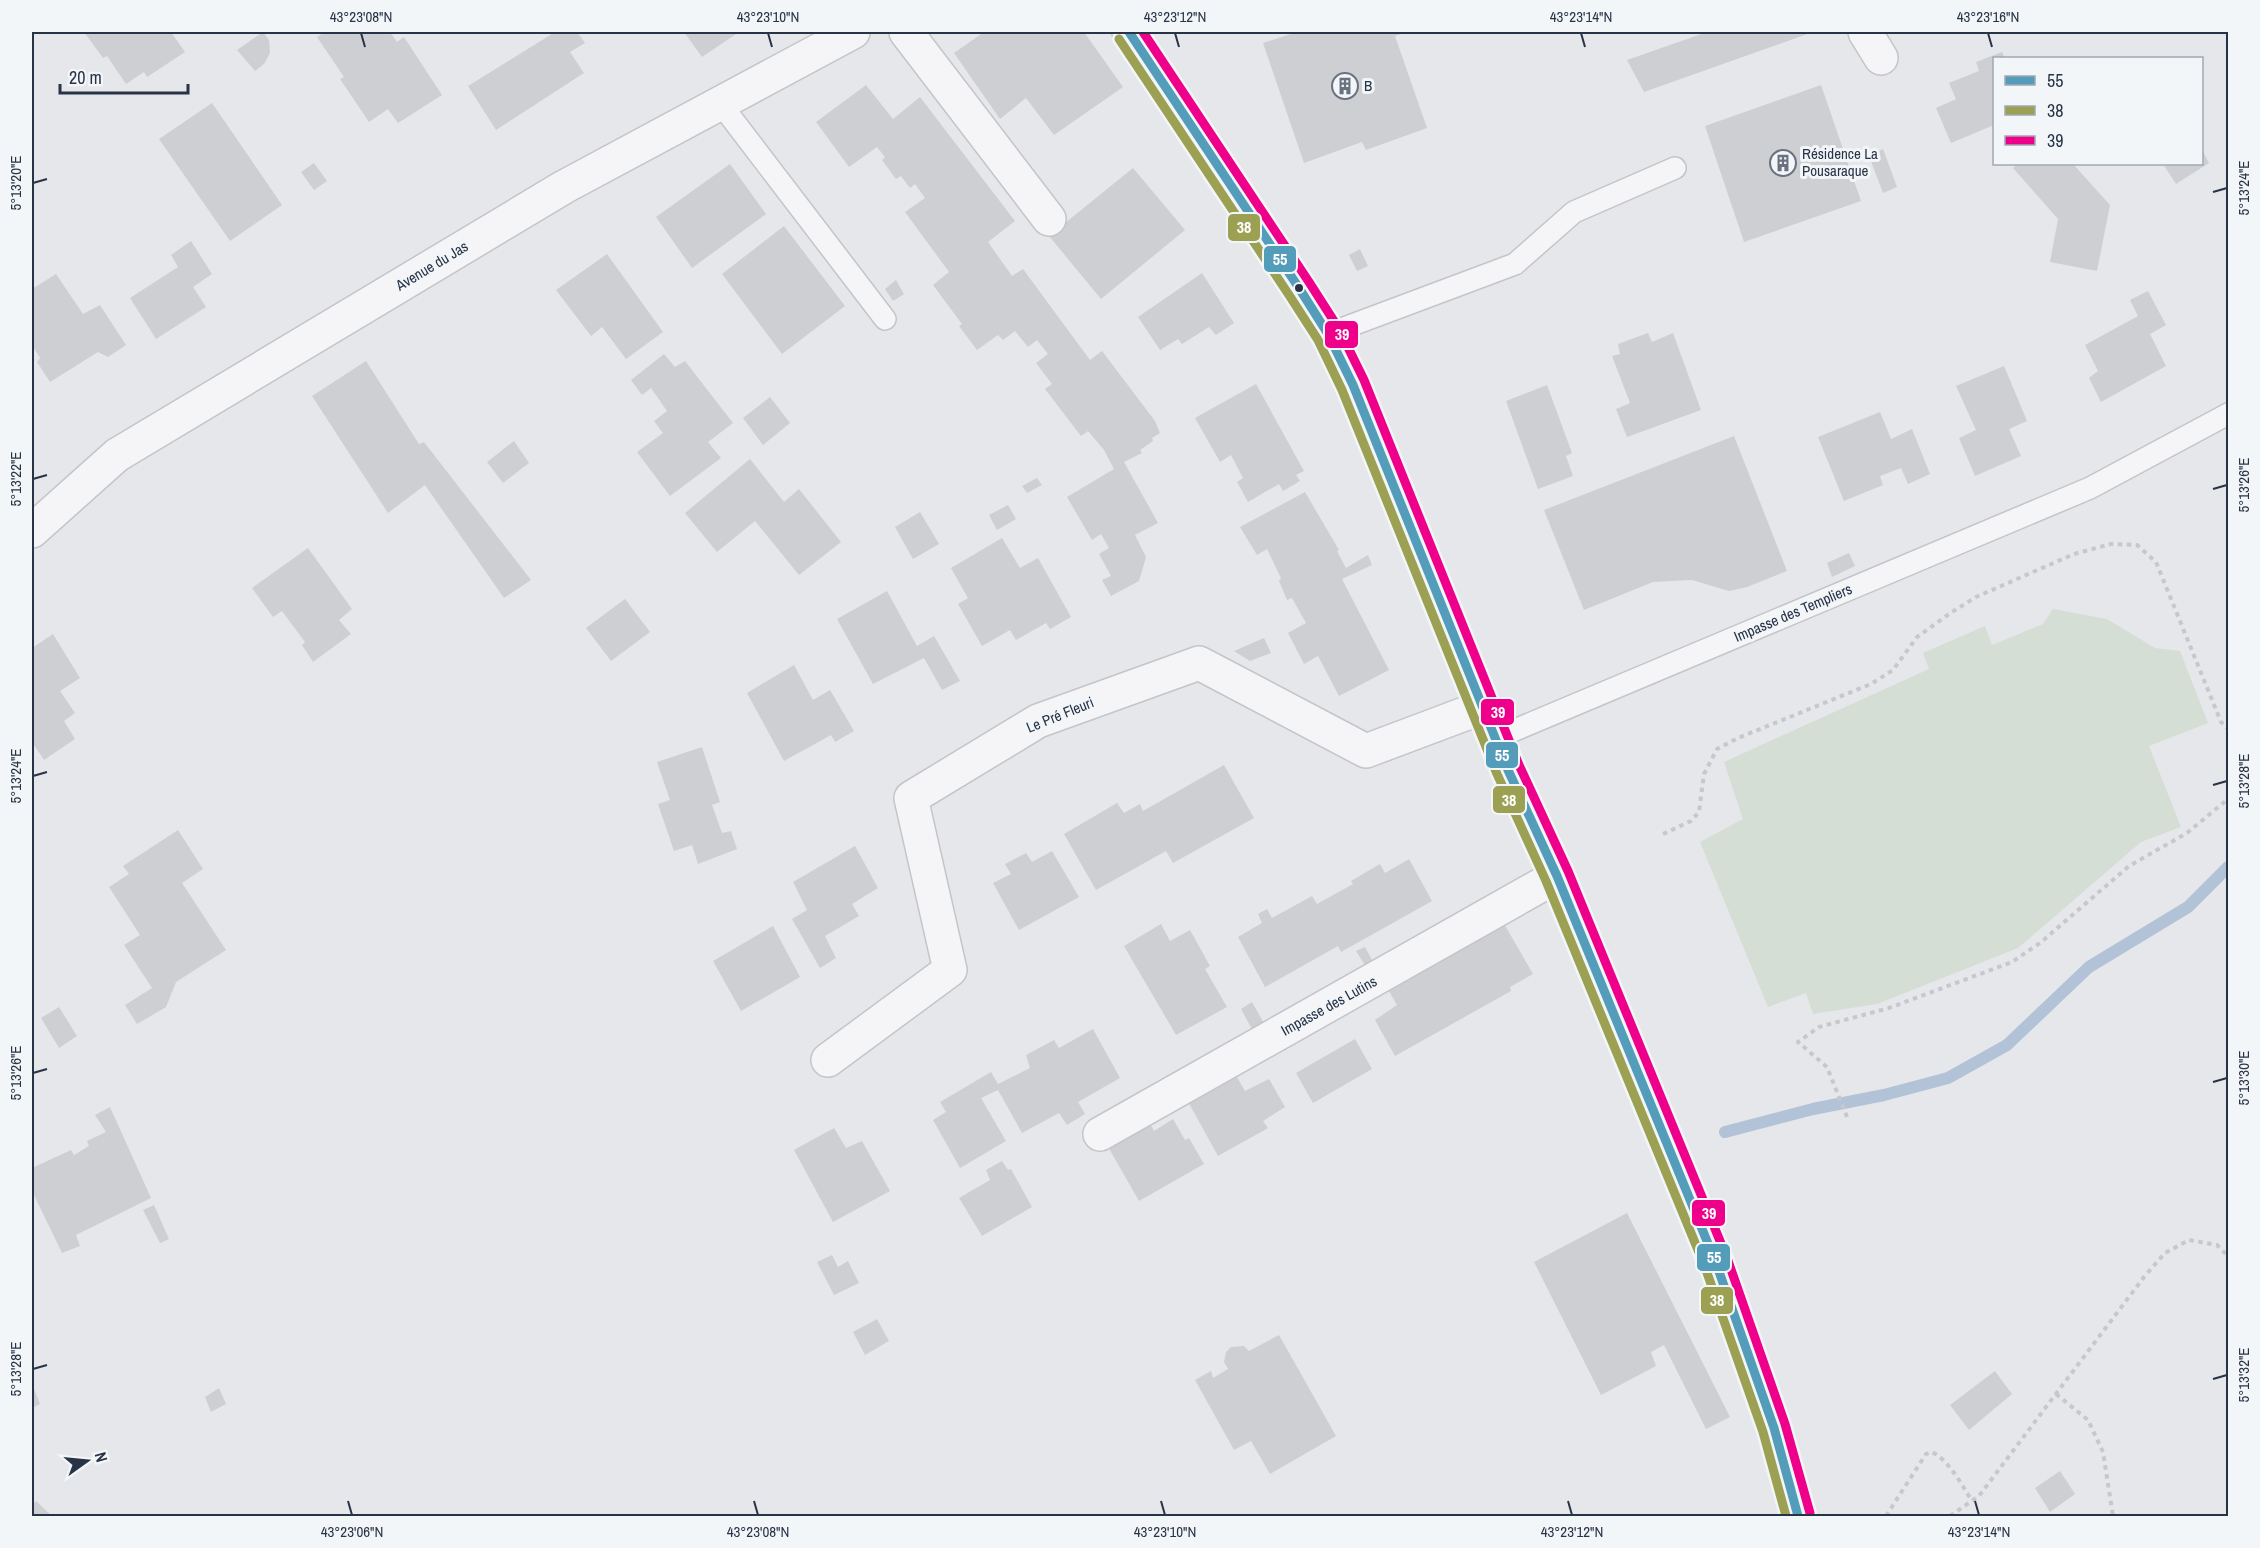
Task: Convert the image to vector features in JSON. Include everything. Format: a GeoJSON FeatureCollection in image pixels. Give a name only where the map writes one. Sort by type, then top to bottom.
{"type":"FeatureCollection","features":[{"type":"Feature","properties":{"kind":"street","name":"Avenue du Jas"},"geometry":{"type":"LineString","coordinates":[[32,531],[117,455],[564,187],[853,32]]}},
{"type":"Feature","properties":{"kind":"street"},"geometry":{"type":"LineString","coordinates":[[906,32],[1049,219]]}},
{"type":"Feature","properties":{"kind":"street"},"geometry":{"type":"LineString","coordinates":[[1129,32],[1328,334],[1353,385],[1508,770],[1557,876],[1716,1263],[1774,1428],[1798,1516]]}},
{"type":"Feature","properties":{"kind":"street","name":"Le Pré Fleuri"},"geometry":{"type":"LineString","coordinates":[[828,1060],[950,970],[911,798],[1038,721],[1199,663],[1366,751],[1483,707]]}},
{"type":"Feature","properties":{"kind":"street","name":"Impasse des Lutins"},"geometry":{"type":"LineString","coordinates":[[1100,1134],[1557,876]]}},
{"type":"Feature","properties":{"kind":"lane"},"geometry":{"type":"LineString","coordinates":[[720,103],[885,319]]}},
{"type":"Feature","properties":{"kind":"lane"},"geometry":{"type":"LineString","coordinates":[[1328,334],[1515,264],[1574,212],[1675,168]]}},
{"type":"Feature","properties":{"kind":"lane","name":"Impasse des Templiers"},"geometry":{"type":"LineString","coordinates":[[1496,738],[2090,488],[2229,414]]}},
{"type":"Feature","properties":{"kind":"path"},"geometry":{"type":"LineString","coordinates":[[1663,834],[1691,821],[1699,812],[1704,774],[1717,749],[1738,738],[1871,684],[1893,670],[1917,637],[1976,597],[2074,554],[2111,544],[2137,545],[2157,562],[2222,722],[2229,729]]}},
{"type":"Feature","properties":{"kind":"path"},"geometry":{"type":"LineString","coordinates":[[1847,1118],[1827,1067],[1798,1042],[1819,1027],[1889,1008],[2012,962],[2040,943],[2129,866],[2187,833],[2229,799]]}},
{"type":"Feature","properties":{"kind":"path"},"geometry":{"type":"LineString","coordinates":[[1950,1516],[1979,1496],[2144,1277],[2165,1253],[2190,1240],[2217,1245],[2229,1256]]}},
{"type":"Feature","properties":{"kind":"path"},"geometry":{"type":"LineString","coordinates":[[2056,1394],[2088,1420],[2098,1441],[2103,1452],[2113,1516]]}},
{"type":"Feature","properties":{"kind":"path"},"geometry":{"type":"LineString","coordinates":[[1886,1516],[1926,1454],[1931,1452],[1935,1453],[1956,1474],[1972,1501]]}},
{"type":"Feature","properties":{"kind":"shaded area"},"geometry":{"type":"Polygon","coordinates":[[[2053,609],[2107,619],[2155,648],[2180,651],[2208,723],[2149,746],[2181,827],[2141,842],[2018,948],[1877,1004],[1813,1014],[1806,993],[1768,1007],[1700,842],[1743,819],[1724,762],[1929,669],[1923,653],[1985,626],[1992,645],[2043,624],[2053,609]]]}},
{"type":"Feature","properties":{"kind":"building"},"geometry":{"type":"Polygon","coordinates":[[[84,32],[171,32],[185,52],[147,77],[144,72],[126,84],[107,56],[103,58],[84,32]]]}},
{"type":"Feature","properties":{"kind":"building"},"geometry":{"type":"Polygon","coordinates":[[[263,32],[269,40],[270,53],[264,64],[255,71],[237,50],[263,32]]]}},
{"type":"Feature","properties":{"kind":"building"},"geometry":{"type":"Polygon","coordinates":[[[325,32],[390,32],[397,42],[404,37],[442,95],[398,123],[388,109],[369,122],[340,79],[344,77],[317,37],[325,32]]]}},
{"type":"Feature","properties":{"kind":"building"},"geometry":{"type":"Polygon","coordinates":[[[555,32],[577,32],[585,43],[570,52],[584,73],[496,130],[468,86],[555,32]]]}},
{"type":"Feature","properties":{"kind":"building"},"geometry":{"type":"Polygon","coordinates":[[[684,32],[739,32],[702,57],[684,32]]]}},
{"type":"Feature","properties":{"kind":"building"},"geometry":{"type":"Polygon","coordinates":[[[984,32],[1084,32],[1123,87],[1054,135],[1026,98],[1000,119],[954,53],[984,32]]]}},
{"type":"Feature","properties":{"kind":"building","name":"B"},"geometry":{"type":"Polygon","coordinates":[[[1297,32],[1407,32],[1395,36],[1427,128],[1366,150],[1362,142],[1304,163],[1263,43],[1297,32]]]}},
{"type":"Feature","properties":{"kind":"building"},"geometry":{"type":"Polygon","coordinates":[[[1707,32],[1813,32],[1644,92],[1627,60],[1707,32]]]}},
{"type":"Feature","properties":{"kind":"building"},"geometry":{"type":"Polygon","coordinates":[[[2002,52],[2004,57],[1993,57],[1993,125],[1951,143],[1936,108],[1956,99],[1949,83],[1979,71],[1976,62],[2002,52]]]}},
{"type":"Feature","properties":{"kind":"building"},"geometry":{"type":"Polygon","coordinates":[[[866,85],[893,119],[920,97],[1015,221],[988,242],[1012,276],[1023,269],[1090,360],[1102,351],[1155,421],[1160,433],[1140,450],[1142,453],[1124,462],[1158,523],[1135,535],[1146,557],[1139,581],[1111,596],[1102,580],[1111,576],[1099,554],[1109,548],[1101,534],[1092,540],[1067,497],[1114,469],[1104,450],[1088,431],[1081,436],[1045,389],[1052,384],[1036,363],[1048,354],[1037,340],[1028,347],[1015,331],[1003,340],[998,335],[977,350],[959,326],[962,324],[933,285],[949,272],[905,212],[925,198],[915,184],[910,188],[901,176],[896,179],[882,160],[885,157],[877,147],[849,167],[816,122],[866,85]]]}},
{"type":"Feature","properties":{"kind":"building","name":"Résidence La Pousaraque"},"geometry":{"type":"Polygon","coordinates":[[[1821,85],[1861,201],[1744,242],[1705,126],[1821,85]]]}},
{"type":"Feature","properties":{"kind":"building"},"geometry":{"type":"Polygon","coordinates":[[[212,103],[282,205],[230,241],[159,139],[212,103]]]}},
{"type":"Feature","properties":{"kind":"building"},"geometry":{"type":"Polygon","coordinates":[[[1883,149],[1897,187],[1883,193],[1869,156],[1883,149]]]}},
{"type":"Feature","properties":{"kind":"building"},"geometry":{"type":"Polygon","coordinates":[[[2203,152],[2209,163],[2176,184],[2164,165],[2203,165],[2203,152]]]}},
{"type":"Feature","properties":{"kind":"building"},"geometry":{"type":"Polygon","coordinates":[[[314,163],[327,181],[314,190],[301,172],[314,163]]]}},
{"type":"Feature","properties":{"kind":"building"},"geometry":{"type":"Polygon","coordinates":[[[730,164],[766,214],[692,268],[656,217],[730,164]]]}},
{"type":"Feature","properties":{"kind":"building"},"geometry":{"type":"Polygon","coordinates":[[[2017,165],[2074,165],[2110,205],[2097,271],[2050,262],[2058,219],[2013,168],[2017,165]]]}},
{"type":"Feature","properties":{"kind":"building"},"geometry":{"type":"Polygon","coordinates":[[[1133,168],[1185,230],[1101,299],[1049,236],[1133,168]]]}},
{"type":"Feature","properties":{"kind":"building"},"geometry":{"type":"Polygon","coordinates":[[[784,226],[845,306],[782,354],[722,274],[784,226]]]}},
{"type":"Feature","properties":{"kind":"building"},"geometry":{"type":"Polygon","coordinates":[[[191,241],[212,274],[193,287],[206,307],[156,339],[130,298],[178,267],[171,255],[191,241]]]}},
{"type":"Feature","properties":{"kind":"building"},"geometry":{"type":"Polygon","coordinates":[[[1360,249],[1368,266],[1357,271],[1349,255],[1360,249]]]}},
{"type":"Feature","properties":{"kind":"building"},"geometry":{"type":"Polygon","coordinates":[[[607,254],[663,332],[626,359],[602,327],[591,336],[556,290],[607,254]]]}},
{"type":"Feature","properties":{"kind":"building"},"geometry":{"type":"Polygon","coordinates":[[[1202,273],[1234,323],[1216,335],[1209,327],[1182,344],[1178,339],[1160,350],[1138,317],[1202,273]]]}},
{"type":"Feature","properties":{"kind":"building"},"geometry":{"type":"Polygon","coordinates":[[[56,274],[83,314],[100,305],[126,345],[108,357],[98,352],[50,382],[37,362],[40,358],[32,345],[32,289],[56,274]]]}},
{"type":"Feature","properties":{"kind":"building"},"geometry":{"type":"Polygon","coordinates":[[[896,280],[904,294],[893,301],[885,289],[896,280]]]}},
{"type":"Feature","properties":{"kind":"building"},"geometry":{"type":"Polygon","coordinates":[[[2148,291],[2166,325],[2150,334],[2166,366],[2101,402],[2089,378],[2098,371],[2085,345],[2138,316],[2130,300],[2148,291]]]}},
{"type":"Feature","properties":{"kind":"building"},"geometry":{"type":"Polygon","coordinates":[[[1648,333],[1652,342],[1673,333],[1701,410],[1627,437],[1616,409],[1630,403],[1612,356],[1620,354],[1618,344],[1648,333]]]}},
{"type":"Feature","properties":{"kind":"building"},"geometry":{"type":"Polygon","coordinates":[[[664,354],[675,367],[685,361],[733,423],[708,442],[721,458],[670,496],[637,452],[663,433],[654,421],[667,411],[651,388],[642,395],[631,380],[664,354]]]}},
{"type":"Feature","properties":{"kind":"building"},"geometry":{"type":"Polygon","coordinates":[[[366,361],[419,444],[424,442],[531,580],[504,598],[425,485],[388,513],[312,396],[366,361]]]}},
{"type":"Feature","properties":{"kind":"building"},"geometry":{"type":"Polygon","coordinates":[[[2004,366],[2027,421],[2009,429],[2021,456],[1975,476],[1959,438],[1976,430],[1956,386],[2004,366]]]}},
{"type":"Feature","properties":{"kind":"building"},"geometry":{"type":"Polygon","coordinates":[[[1256,384],[1304,471],[1296,475],[1300,481],[1283,491],[1279,484],[1248,502],[1237,482],[1243,478],[1231,455],[1220,462],[1195,418],[1256,384]]]}},
{"type":"Feature","properties":{"kind":"building"},"geometry":{"type":"Polygon","coordinates":[[[1547,385],[1572,453],[1566,456],[1573,476],[1538,489],[1506,401],[1547,385]]]}},
{"type":"Feature","properties":{"kind":"building"},"geometry":{"type":"Polygon","coordinates":[[[770,397],[790,423],[763,445],[743,418],[770,397]]]}},
{"type":"Feature","properties":{"kind":"building"},"geometry":{"type":"Polygon","coordinates":[[[1880,412],[1891,439],[1912,429],[1930,474],[1908,484],[1901,468],[1880,476],[1883,485],[1844,501],[1818,437],[1880,412]]]}},
{"type":"Feature","properties":{"kind":"building"},"geometry":{"type":"Polygon","coordinates":[[[1734,436],[1787,571],[1747,587],[1729,591],[1692,580],[1653,582],[1584,610],[1544,510],[1734,436]]]}},
{"type":"Feature","properties":{"kind":"building"},"geometry":{"type":"Polygon","coordinates":[[[514,441],[529,463],[503,483],[487,462],[514,441]]]}},
{"type":"Feature","properties":{"kind":"building"},"geometry":{"type":"Polygon","coordinates":[[[750,459],[784,502],[799,489],[841,542],[799,575],[755,521],[717,552],[685,513],[750,459]]]}},
{"type":"Feature","properties":{"kind":"building"},"geometry":{"type":"Polygon","coordinates":[[[1037,478],[1042,485],[1027,493],[1022,486],[1037,478]]]}},
{"type":"Feature","properties":{"kind":"building"},"geometry":{"type":"Polygon","coordinates":[[[1305,492],[1339,550],[1337,551],[1346,568],[1368,555],[1372,565],[1342,579],[1389,670],[1339,696],[1318,656],[1304,664],[1288,633],[1306,623],[1292,598],[1287,600],[1279,581],[1281,578],[1267,549],[1257,555],[1240,527],[1305,492]]]}},
{"type":"Feature","properties":{"kind":"building"},"geometry":{"type":"Polygon","coordinates":[[[1008,505],[1016,519],[997,530],[989,515],[1008,505]]]}},
{"type":"Feature","properties":{"kind":"building"},"geometry":{"type":"Polygon","coordinates":[[[920,512],[939,544],[913,559],[895,527],[920,512]]]}},
{"type":"Feature","properties":{"kind":"building"},"geometry":{"type":"Polygon","coordinates":[[[1002,538],[1020,568],[1038,558],[1071,617],[1050,629],[1046,623],[1016,640],[1010,630],[982,646],[958,604],[968,598],[951,568],[1002,538]]]}},
{"type":"Feature","properties":{"kind":"building"},"geometry":{"type":"Polygon","coordinates":[[[308,548],[352,609],[339,620],[351,634],[313,662],[302,645],[305,642],[282,611],[273,617],[252,588],[308,548]]]}},
{"type":"Feature","properties":{"kind":"building"},"geometry":{"type":"Polygon","coordinates":[[[1849,553],[1855,566],[1832,577],[1827,563],[1849,553]]]}},
{"type":"Feature","properties":{"kind":"building"},"geometry":{"type":"Polygon","coordinates":[[[887,591],[917,646],[934,636],[960,681],[942,690],[924,658],[873,684],[837,619],[887,591]]]}},
{"type":"Feature","properties":{"kind":"building"},"geometry":{"type":"Polygon","coordinates":[[[625,599],[650,632],[611,661],[586,628],[625,599]]]}},
{"type":"Feature","properties":{"kind":"building"},"geometry":{"type":"Polygon","coordinates":[[[53,634],[80,678],[60,691],[75,713],[64,721],[75,739],[44,760],[32,742],[32,648],[53,634]]]}},
{"type":"Feature","properties":{"kind":"building"},"geometry":{"type":"Polygon","coordinates":[[[1264,638],[1271,653],[1250,661],[1234,651],[1264,638]]]}},
{"type":"Feature","properties":{"kind":"building"},"geometry":{"type":"Polygon","coordinates":[[[794,665],[813,700],[830,690],[854,731],[835,742],[831,735],[784,761],[747,693],[794,665]]]}},
{"type":"Feature","properties":{"kind":"building"},"geometry":{"type":"Polygon","coordinates":[[[702,747],[720,802],[712,805],[722,833],[731,831],[737,849],[698,864],[692,845],[674,851],[658,804],[670,800],[657,762],[702,747]]]}},
{"type":"Feature","properties":{"kind":"building"},"geometry":{"type":"Polygon","coordinates":[[[1224,765],[1254,818],[1173,863],[1166,851],[1096,890],[1064,834],[1117,803],[1124,813],[1140,804],[1143,811],[1224,765]]]}},
{"type":"Feature","properties":{"kind":"building"},"geometry":{"type":"Polygon","coordinates":[[[178,830],[203,869],[182,883],[226,950],[176,982],[166,1007],[137,1024],[125,1005],[152,988],[124,945],[140,935],[109,887],[129,874],[123,866],[178,830]]]}},
{"type":"Feature","properties":{"kind":"building"},"geometry":{"type":"Polygon","coordinates":[[[855,846],[878,888],[852,904],[859,916],[825,936],[836,958],[820,968],[792,919],[807,910],[793,882],[855,846]]]}},
{"type":"Feature","properties":{"kind":"building"},"geometry":{"type":"Polygon","coordinates":[[[1052,851],[1079,897],[1019,930],[993,883],[1011,874],[1005,864],[1026,853],[1032,862],[1052,851]]]}},
{"type":"Feature","properties":{"kind":"building"},"geometry":{"type":"Polygon","coordinates":[[[1409,859],[1432,901],[1341,952],[1338,946],[1265,987],[1238,937],[1262,923],[1258,914],[1267,909],[1272,918],[1312,896],[1317,904],[1353,884],[1351,881],[1380,864],[1385,873],[1409,859]]]}},
{"type":"Feature","properties":{"kind":"building"},"geometry":{"type":"Polygon","coordinates":[[[1503,922],[1533,974],[1510,987],[1511,991],[1395,1056],[1375,1020],[1397,1005],[1386,986],[1503,922]]]}},
{"type":"Feature","properties":{"kind":"building"},"geometry":{"type":"Polygon","coordinates":[[[1161,924],[1170,941],[1190,930],[1210,966],[1205,969],[1227,1007],[1176,1035],[1124,946],[1161,924]]]}},
{"type":"Feature","properties":{"kind":"building"},"geometry":{"type":"Polygon","coordinates":[[[773,926],[800,977],[741,1011],[713,961],[773,926]]]}},
{"type":"Feature","properties":{"kind":"building"},"geometry":{"type":"Polygon","coordinates":[[[1365,947],[1373,962],[1366,967],[1356,951],[1365,947]]]}},
{"type":"Feature","properties":{"kind":"building"},"geometry":{"type":"Polygon","coordinates":[[[1252,1002],[1265,1025],[1253,1031],[1241,1009],[1252,1002]]]}},
{"type":"Feature","properties":{"kind":"building"},"geometry":{"type":"Polygon","coordinates":[[[59,1007],[77,1036],[59,1048],[41,1018],[59,1007]]]}},
{"type":"Feature","properties":{"kind":"building"},"geometry":{"type":"Polygon","coordinates":[[[1093,1029],[1120,1078],[1078,1102],[1085,1114],[1067,1125],[1059,1113],[1022,1133],[998,1090],[981,1098],[1006,1141],[960,1168],[933,1120],[946,1112],[940,1102],[991,1072],[998,1084],[1030,1068],[1026,1055],[1054,1040],[1059,1048],[1093,1029]]]}},
{"type":"Feature","properties":{"kind":"building"},"geometry":{"type":"Polygon","coordinates":[[[1355,1039],[1372,1069],[1313,1103],[1296,1073],[1355,1039]]]}},
{"type":"Feature","properties":{"kind":"building"},"geometry":{"type":"Polygon","coordinates":[[[1234,1072],[1245,1091],[1269,1079],[1285,1107],[1263,1121],[1268,1128],[1218,1156],[1186,1098],[1234,1072]]]}},
{"type":"Feature","properties":{"kind":"building"},"geometry":{"type":"Polygon","coordinates":[[[110,1107],[151,1198],[76,1235],[80,1246],[62,1253],[32,1191],[32,1168],[71,1150],[74,1155],[89,1146],[87,1141],[106,1132],[95,1115],[110,1107]]]}},
{"type":"Feature","properties":{"kind":"building"},"geometry":{"type":"Polygon","coordinates":[[[1173,1119],[1185,1140],[1189,1138],[1204,1164],[1139,1201],[1107,1145],[1148,1120],[1154,1131],[1173,1119]]]}},
{"type":"Feature","properties":{"kind":"building"},"geometry":{"type":"Polygon","coordinates":[[[834,1128],[846,1148],[862,1141],[890,1191],[833,1222],[794,1150],[834,1128]]]}},
{"type":"Feature","properties":{"kind":"building"},"geometry":{"type":"Polygon","coordinates":[[[1002,1161],[1008,1170],[1011,1169],[1032,1207],[982,1236],[959,1198],[990,1180],[986,1170],[1002,1161]]]}},
{"type":"Feature","properties":{"kind":"building"},"geometry":{"type":"Polygon","coordinates":[[[154,1205],[169,1239],[160,1243],[143,1210],[154,1205]]]}},
{"type":"Feature","properties":{"kind":"building"},"geometry":{"type":"Polygon","coordinates":[[[1627,1213],[1730,1417],[1706,1429],[1664,1345],[1651,1352],[1656,1366],[1601,1395],[1534,1262],[1627,1213]]]}},
{"type":"Feature","properties":{"kind":"building"},"geometry":{"type":"Polygon","coordinates":[[[832,1255],[838,1267],[848,1261],[859,1283],[834,1295],[817,1262],[832,1255]]]}},
{"type":"Feature","properties":{"kind":"building"},"geometry":{"type":"Polygon","coordinates":[[[877,1319],[889,1341],[865,1355],[853,1332],[877,1319]]]}},
{"type":"Feature","properties":{"kind":"building"},"geometry":{"type":"Polygon","coordinates":[[[1279,1335],[1336,1436],[1270,1474],[1251,1441],[1234,1450],[1195,1380],[1211,1371],[1213,1378],[1228,1369],[1224,1362],[1226,1352],[1231,1347],[1244,1346],[1249,1351],[1279,1335]]]}},
{"type":"Feature","properties":{"kind":"building"},"geometry":{"type":"Polygon","coordinates":[[[1995,1371],[2012,1394],[1969,1430],[1950,1405],[1995,1371]]]}},
{"type":"Feature","properties":{"kind":"building"},"geometry":{"type":"Polygon","coordinates":[[[32,1384],[40,1404],[32,1408],[32,1384]]]}},
{"type":"Feature","properties":{"kind":"building"},"geometry":{"type":"Polygon","coordinates":[[[219,1388],[226,1404],[211,1412],[205,1397],[219,1388]]]}},
{"type":"Feature","properties":{"kind":"building"},"geometry":{"type":"Polygon","coordinates":[[[2060,1471],[2075,1494],[2050,1512],[2035,1488],[2060,1471]]]}},
{"type":"Feature","properties":{"kind":"building"},"geometry":{"type":"Polygon","coordinates":[[[36,1501],[52,1516],[32,1516],[32,1506],[36,1501]]]}},
{"type":"Feature","properties":{"kind":"waterway"},"geometry":{"type":"LineString","coordinates":[[1725,1132],[1948,1078],[2007,1045],[2089,967],[2188,907],[2228,867]]}},
{"type":"Feature","properties":{"kind":"transit line","name":"55"},"geometry":{"type":"LineString","coordinates":[[1129,32],[1299,288],[1328,334],[1353,385],[1508,770],[1557,876],[1716,1263],[1774,1428],[1798,1516]]}},
{"type":"Feature","properties":{"kind":"transit line","name":"39"},"geometry":{"type":"LineString","coordinates":[[1143,32],[1339,329],[1364,380],[1519,765],[1568,871],[1727,1258],[1785,1424],[1810,1513]]}},
{"type":"Feature","properties":{"kind":"transit line","name":"38"},"geometry":{"type":"LineString","coordinates":[[1119,39],[1318,340],[1342,390],[1497,774],[1546,881],[1705,1267],[1763,1432],[1786,1516]]}},
{"type":"Feature","properties":{"kind":"place","name":"B"},"geometry":{"type":"Point","coordinates":[1345,86]}},
{"type":"Feature","properties":{"kind":"place","name":"Résidence La Pousaraque"},"geometry":{"type":"Point","coordinates":[1783,163]}}]}
